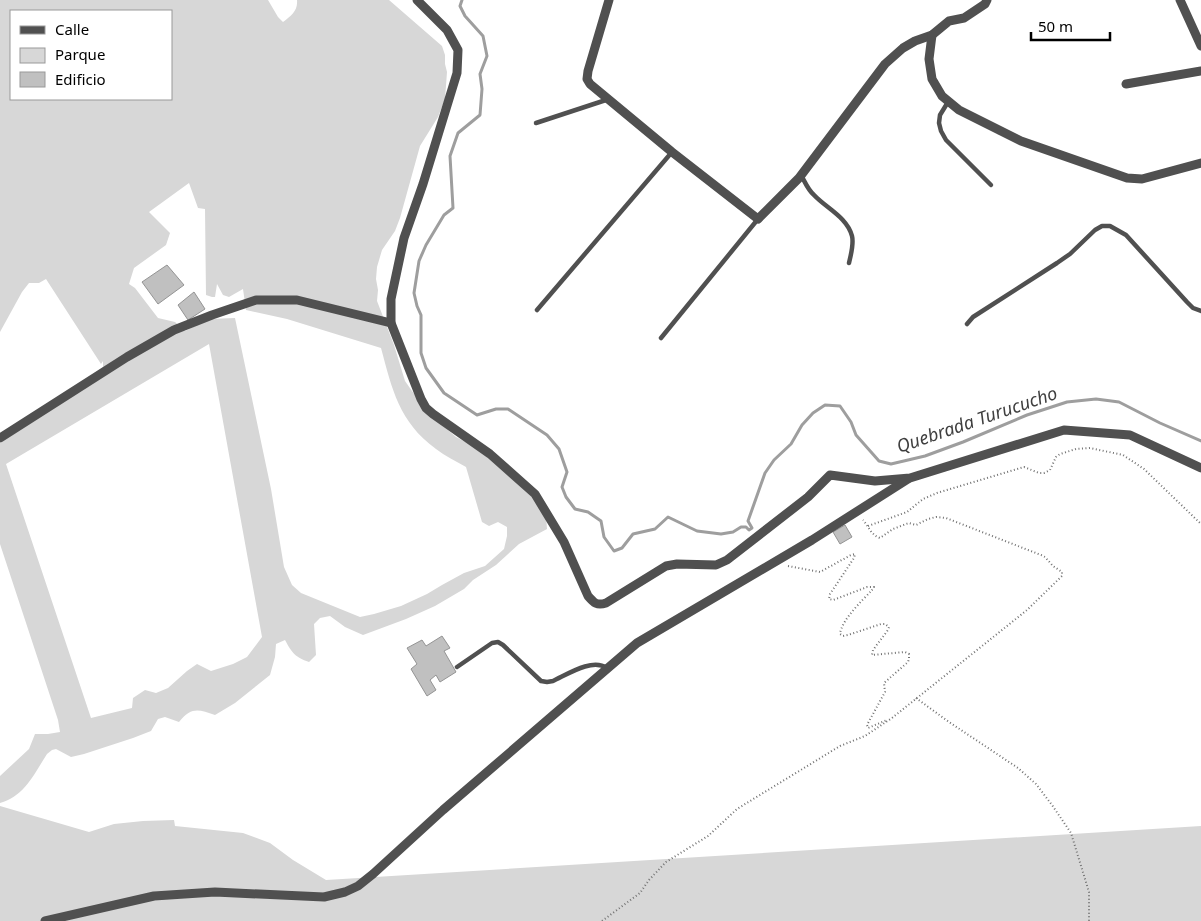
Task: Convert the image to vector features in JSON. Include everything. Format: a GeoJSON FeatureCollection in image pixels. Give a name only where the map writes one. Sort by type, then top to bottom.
{"type":"FeatureCollection","features":[{"type":"Feature","properties":{"kind":"street"},"geometry":{"type":"LineString","coordinates":[[417,0],[447,30],[458,50],[457,72],[423,184],[404,238],[391,299],[392,323],[420,399],[426,408],[490,454],[535,494],[564,542],[588,596],[593,602],[600,605],[606,603],[666,566],[677,564],[716,565],[727,560],[808,497],[830,475],[875,481],[910,478],[1064,430],[1130,435],[1201,468]]}},
{"type":"Feature","properties":{"kind":"street"},"geometry":{"type":"LineString","coordinates":[[609,0],[588,71],[587,79],[590,84],[758,220],[801,175],[884,64],[915,41],[932,35],[950,21],[964,18],[985,4],[987,0]]}},
{"type":"Feature","properties":{"kind":"street"},"geometry":{"type":"LineString","coordinates":[[1180,0],[1201,46]]}},
{"type":"Feature","properties":{"kind":"street"},"geometry":{"type":"LineString","coordinates":[[932,35],[929,59],[932,78],[942,96],[959,110],[1021,141],[1127,178],[1142,179],[1201,163]]}},
{"type":"Feature","properties":{"kind":"street"},"geometry":{"type":"LineString","coordinates":[[1126,84],[1201,71]]}},
{"type":"Feature","properties":{"kind":"street"},"geometry":{"type":"LineString","coordinates":[[0,438],[127,357],[174,330],[212,314],[256,300],[297,300],[392,323]]}},
{"type":"Feature","properties":{"kind":"street"},"geometry":{"type":"LineString","coordinates":[[45,921],[154,896],[215,892],[324,897],[345,892],[358,886],[442,810],[637,644],[774,563],[910,478]]}},
{"type":"Feature","properties":{"kind":"lane"},"geometry":{"type":"LineString","coordinates":[[536,123],[609,99]]}},
{"type":"Feature","properties":{"kind":"lane"},"geometry":{"type":"LineString","coordinates":[[948,102],[940,115],[941,131],[946,140],[991,185]]}},
{"type":"Feature","properties":{"kind":"lane"},"geometry":{"type":"LineString","coordinates":[[537,310],[672,152]]}},
{"type":"Feature","properties":{"kind":"lane"},"geometry":{"type":"LineString","coordinates":[[801,175],[807,187],[814,195],[838,214],[848,227],[852,236],[849,263]]}},
{"type":"Feature","properties":{"kind":"lane"},"geometry":{"type":"LineString","coordinates":[[661,338],[758,220]]}},
{"type":"Feature","properties":{"kind":"lane"},"geometry":{"type":"LineString","coordinates":[[967,324],[973,318],[1057,264],[1102,226],[1110,226],[1126,235],[1187,302],[1193,308],[1201,311]]}},
{"type":"Feature","properties":{"kind":"lane"},"geometry":{"type":"LineString","coordinates":[[457,667],[492,643],[498,642],[542,681],[553,681],[589,665],[596,664],[607,668]]}},
{"type":"Feature","properties":{"kind":"path"},"geometry":{"type":"LineString","coordinates":[[868,526],[907,512],[923,499],[945,490],[1024,467],[1044,473],[1050,470],[1056,457],[1060,454],[1076,449],[1090,448],[1124,455],[1144,469],[1201,524]]}},
{"type":"Feature","properties":{"kind":"path"},"geometry":{"type":"LineString","coordinates":[[602,921],[640,893],[666,862],[708,836],[737,809],[840,746],[865,736],[892,718],[1027,610],[1062,576],[1062,572],[1041,555],[946,518],[936,517],[916,524],[909,523],[893,529],[880,538],[873,534],[855,512]]}},
{"type":"Feature","properties":{"kind":"path"},"geometry":{"type":"LineString","coordinates":[[774,563],[820,572],[854,554],[854,558],[830,594],[830,599],[833,600],[867,587],[874,587],[848,617],[840,629],[840,634],[843,636],[848,635],[885,624],[889,627],[888,630],[873,650],[872,655],[904,652],[909,654],[908,662],[884,683],[885,692],[867,725],[868,728],[892,718]]}},
{"type":"Feature","properties":{"kind":"path"},"geometry":{"type":"LineString","coordinates":[[916,698],[948,722],[1018,768],[1036,784],[1071,833],[1089,892],[1089,921]]}},
{"type":"Feature","properties":{"kind":"green space"},"geometry":{"type":"Polygon","coordinates":[[[0,0],[268,0],[283,22],[295,10],[297,0],[389,0],[442,46],[447,72],[445,99],[438,117],[420,146],[400,218],[395,231],[382,250],[377,267],[377,301],[394,345],[405,381],[412,391],[435,419],[456,437],[489,454],[535,498],[546,515],[547,529],[519,544],[496,565],[473,580],[464,589],[435,606],[406,619],[363,635],[345,627],[330,616],[320,618],[314,624],[316,655],[309,662],[294,654],[285,640],[276,644],[270,675],[235,703],[215,715],[192,711],[179,722],[165,717],[158,719],[151,731],[71,757],[56,749],[52,750],[47,754],[22,790],[9,800],[0,803],[0,776],[29,749],[35,734],[60,732],[58,720],[0,544],[0,443],[103,367],[103,361],[101,364],[46,279],[39,283],[29,283],[0,332],[0,0]],[[189,183],[149,212],[170,233],[166,245],[134,268],[129,284],[135,288],[158,318],[175,322],[185,331],[209,319],[235,318],[271,489],[284,567],[292,585],[301,593],[360,617],[401,606],[464,573],[485,566],[504,549],[507,527],[498,522],[489,526],[482,522],[466,467],[439,452],[413,428],[393,391],[381,348],[287,319],[246,310],[243,289],[229,297],[223,295],[217,284],[215,297],[206,295],[205,209],[198,208],[189,183]],[[209,344],[6,464],[91,718],[132,708],[133,698],[145,690],[156,693],[168,688],[197,664],[211,671],[233,664],[247,657],[262,637],[209,344]]]}},
{"type":"Feature","properties":{"kind":"green space"},"geometry":{"type":"Polygon","coordinates":[[[0,806],[89,832],[114,824],[174,820],[175,826],[243,833],[270,843],[293,860],[326,880],[1201,826],[1201,921],[0,921],[0,806]]]}},
{"type":"Feature","properties":{"kind":"building"},"geometry":{"type":"Polygon","coordinates":[[[167,265],[184,285],[158,304],[142,282],[167,265]]]}},
{"type":"Feature","properties":{"kind":"building"},"geometry":{"type":"Polygon","coordinates":[[[194,292],[205,309],[188,320],[178,305],[194,292]]]}},
{"type":"Feature","properties":{"kind":"building"},"geometry":{"type":"Polygon","coordinates":[[[845,525],[852,537],[840,544],[833,532],[845,525]]]}},
{"type":"Feature","properties":{"kind":"building"},"geometry":{"type":"Polygon","coordinates":[[[442,636],[450,648],[444,651],[456,672],[440,682],[436,675],[430,680],[436,690],[427,696],[411,669],[417,664],[407,648],[422,640],[426,646],[442,636]]]}},
{"type":"Feature","properties":{"kind":"waterway","name":"Quebrada Turucucho"},"geometry":{"type":"LineString","coordinates":[[462,0],[460,6],[465,16],[483,36],[487,56],[480,74],[482,89],[480,115],[458,133],[450,156],[453,208],[444,215],[419,261],[414,293],[421,315],[421,353],[426,368],[444,393],[477,415],[496,409],[508,409],[547,435],[559,449],[567,472],[562,487],[566,497],[575,509],[588,512],[601,521],[604,537],[614,551],[622,548],[633,534],[655,529],[668,517],[697,531],[721,534],[733,532],[741,527],[746,527],[749,530],[752,528],[748,521],[765,473],[774,460],[791,444],[802,425],[813,413],[825,405],[840,406],[851,422],[856,435],[879,461],[891,464],[925,456],[1027,415],[1067,402],[1096,399],[1119,402],[1201,441]]}}]}
